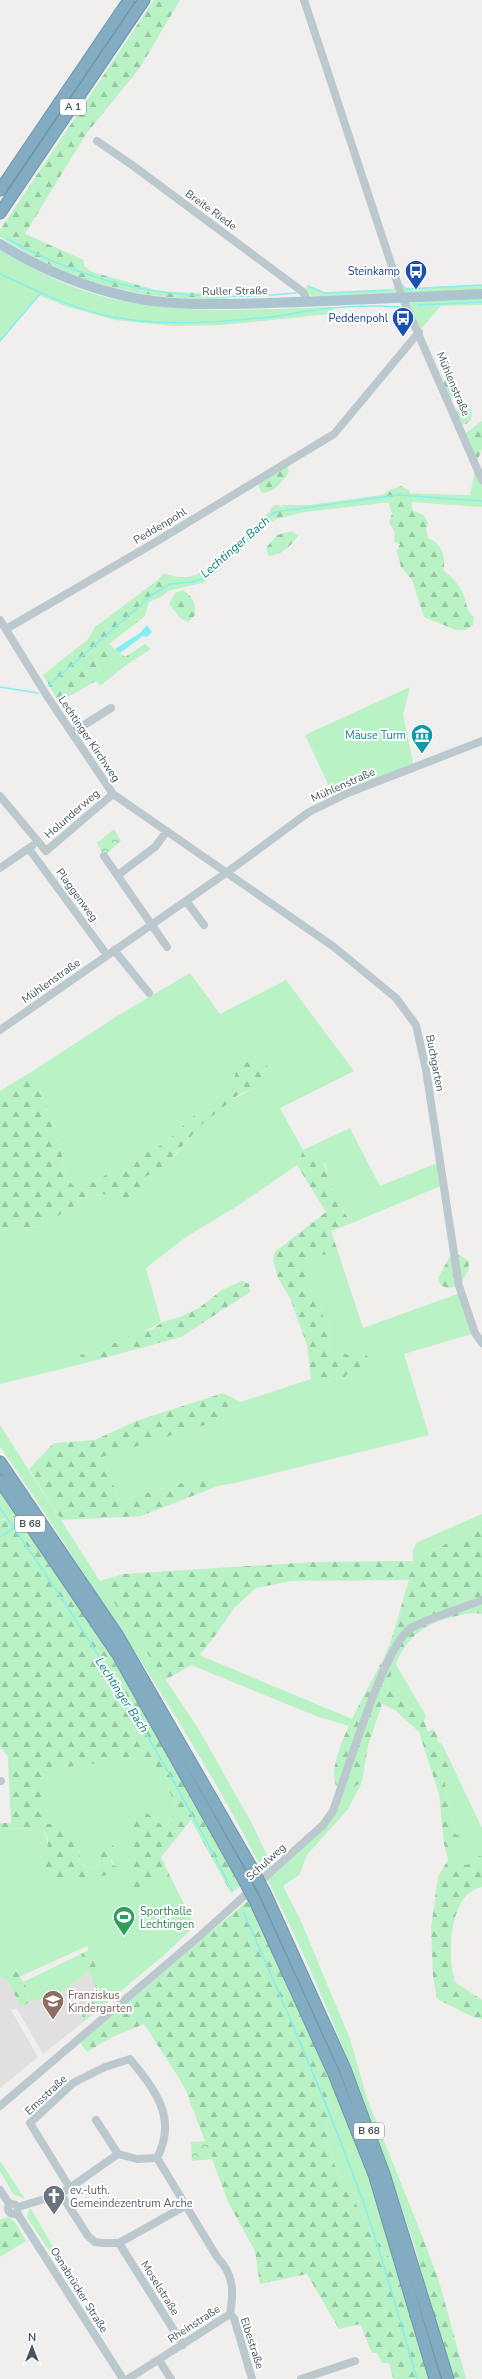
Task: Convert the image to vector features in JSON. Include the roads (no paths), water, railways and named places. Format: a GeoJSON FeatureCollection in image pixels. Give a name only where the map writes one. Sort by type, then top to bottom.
{"type":"FeatureCollection","features":[{"type":"Feature","properties":{"kind":"highway","name":"A 1"},"geometry":{"type":"LineString","coordinates":[[0,190],[129,0]]}},
{"type":"Feature","properties":{"kind":"highway","name":"A 1"},"geometry":{"type":"LineString","coordinates":[[0,213],[144,0]]}},
{"type":"Feature","properties":{"kind":"highway","name":"B 68"},"geometry":{"type":"LineString","coordinates":[[0,1462],[118,1636],[265,1893],[345,2069],[384,2174],[448,2379]]}},
{"type":"Feature","properties":{"kind":"highway","name":"B 68"},"geometry":{"type":"LineString","coordinates":[[0,1480],[118,1655],[256,1903],[334,2074],[374,2174],[436,2379]]}},
{"type":"Feature","properties":{"kind":"main road","name":"Ruller Straße"},"geometry":{"type":"LineString","coordinates":[[0,244],[57,274],[86,286],[126,297],[196,304],[308,302],[482,294]]}},
{"type":"Feature","properties":{"kind":"street"},"geometry":{"type":"LineString","coordinates":[[304,0],[402,297]]}},
{"type":"Feature","properties":{"kind":"street","name":"Breite Riede"},"geometry":{"type":"LineString","coordinates":[[97,141],[132,165],[303,292],[308,302]]}},
{"type":"Feature","properties":{"kind":"street","name":"Mühlenstraße"},"geometry":{"type":"LineString","coordinates":[[402,297],[419,332],[482,480]]}},
{"type":"Feature","properties":{"kind":"street","name":"Peddenpohl"},"geometry":{"type":"LineString","coordinates":[[6,629],[149,546],[334,434],[419,332]]}},
{"type":"Feature","properties":{"kind":"street","name":"Lechtinger Kirchweg"},"geometry":{"type":"LineString","coordinates":[[0,620],[47,696],[73,732],[113,794],[226,873]]}},
{"type":"Feature","properties":{"kind":"street"},"geometry":{"type":"LineString","coordinates":[[73,732],[111,708]]}},
{"type":"Feature","properties":{"kind":"street","name":"Mühlenstraße"},"geometry":{"type":"LineString","coordinates":[[0,1030],[226,873],[304,816],[326,803],[482,741]]}},
{"type":"Feature","properties":{"kind":"street","name":"Holunderweg"},"geometry":{"type":"LineString","coordinates":[[38,842],[46,852],[113,794]]}},
{"type":"Feature","properties":{"kind":"street"},"geometry":{"type":"LineString","coordinates":[[0,796],[38,842],[0,868]]}},
{"type":"Feature","properties":{"kind":"street"},"geometry":{"type":"LineString","coordinates":[[118,875],[155,847],[167,831]]}},
{"type":"Feature","properties":{"kind":"street","name":"Plaggenweg"},"geometry":{"type":"LineString","coordinates":[[29,849],[111,952]]}},
{"type":"Feature","properties":{"kind":"street"},"geometry":{"type":"LineString","coordinates":[[104,856],[167,947]]}},
{"type":"Feature","properties":{"kind":"street","name":"Buchgarten"},"geometry":{"type":"LineString","coordinates":[[226,873],[317,935],[371,976],[396,998],[416,1025],[426,1070],[459,1286],[475,1333],[482,1343]]}},
{"type":"Feature","properties":{"kind":"street"},"geometry":{"type":"LineString","coordinates":[[186,901],[204,925]]}},
{"type":"Feature","properties":{"kind":"street"},"geometry":{"type":"LineString","coordinates":[[111,952],[149,993]]}},
{"type":"Feature","properties":{"kind":"street","name":"Schulweg"},"geometry":{"type":"LineString","coordinates":[[0,2106],[201,1935],[323,1825],[333,1811],[367,1711],[391,1656],[410,1629],[482,1600]]}},
{"type":"Feature","properties":{"kind":"street","name":"Emsstraße"},"geometry":{"type":"LineString","coordinates":[[70,2188],[30,2122],[73,2083],[105,2067],[130,2059],[146,2078],[161,2104],[166,2117],[164,2142],[157,2158]]}},
{"type":"Feature","properties":{"kind":"street"},"geometry":{"type":"LineString","coordinates":[[96,2120],[118,2154],[137,2159],[157,2158]]}},
{"type":"Feature","properties":{"kind":"street"},"geometry":{"type":"LineString","coordinates":[[10,2210],[61,2194],[118,2154]]}},
{"type":"Feature","properties":{"kind":"street","name":"Rheinstraße"},"geometry":{"type":"LineString","coordinates":[[128,2379],[230,2314],[233,2295],[228,2268],[217,2257],[157,2158]]}},
{"type":"Feature","properties":{"kind":"street","name":"Osnabrücker Straße"},"geometry":{"type":"LineString","coordinates":[[0,2190],[10,2210],[123,2379]]}},
{"type":"Feature","properties":{"kind":"street"},"geometry":{"type":"LineString","coordinates":[[61,2194],[88,2236],[95,2242],[119,2243],[185,2206]]}},
{"type":"Feature","properties":{"kind":"street","name":"Moselstraße"},"geometry":{"type":"LineString","coordinates":[[119,2243],[183,2345]]}},
{"type":"Feature","properties":{"kind":"street","name":"Elbestraße"},"geometry":{"type":"LineString","coordinates":[[230,2314],[234,2318],[252,2379]]}},
{"type":"Feature","properties":{"kind":"street"},"geometry":{"type":"LineString","coordinates":[[159,2360],[171,2379]]}},
{"type":"Feature","properties":{"kind":"street"},"geometry":{"type":"LineString","coordinates":[[301,2379],[355,2361]]}},
{"type":"Feature","properties":{"kind":"water"},"geometry":{"type":"Polygon","coordinates":[[[147,625],[152,632],[147,637],[143,636],[120,653],[115,649],[140,633],[147,625]]]}},
{"type":"Feature","properties":{"kind":"waterway"},"geometry":{"type":"LineString","coordinates":[[8,239],[43,257],[78,271],[112,282],[147,290],[219,296],[257,296],[296,293]]}},
{"type":"Feature","properties":{"kind":"waterway"},"geometry":{"type":"LineString","coordinates":[[0,274],[55,299],[98,314],[152,322],[192,323],[232,321],[342,307],[401,307]]}},
{"type":"Feature","properties":{"kind":"waterway"},"geometry":{"type":"LineString","coordinates":[[401,284],[406,289],[482,285]]}},
{"type":"Feature","properties":{"kind":"waterway"},"geometry":{"type":"LineString","coordinates":[[308,286],[325,293],[391,290]]}},
{"type":"Feature","properties":{"kind":"waterway"},"geometry":{"type":"LineString","coordinates":[[0,341],[40,294]]}},
{"type":"Feature","properties":{"kind":"waterway"},"geometry":{"type":"LineString","coordinates":[[418,305],[482,302]]}},
{"type":"Feature","properties":{"kind":"waterway","name":"Lechtinger Bach"},"geometry":{"type":"LineString","coordinates":[[48,686],[153,594],[170,584],[192,582],[202,579],[275,512],[398,495],[482,501]]}},
{"type":"Feature","properties":{"kind":"waterway","name":"Lechtinger Bach"},"geometry":{"type":"LineString","coordinates":[[0,687],[38,693]]}},
{"type":"Feature","properties":{"kind":"waterway","name":"Lechtinger Bach"},"geometry":{"type":"LineString","coordinates":[[0,1508],[63,1600],[123,1695],[179,1791],[232,1890]]}},
{"type":"Feature","properties":{"kind":"waterway"},"geometry":{"type":"LineString","coordinates":[[0,1537],[13,1529]]}},
{"type":"Feature","properties":{"kind":"waterway"},"geometry":{"type":"LineString","coordinates":[[243,1911],[289,2016],[347,2157],[383,2262],[417,2379]]}},
{"type":"Feature","properties":{"kind":"place","name":"Steinkamp"},"geometry":{"type":"Point","coordinates":[416,290]}},
{"type":"Feature","properties":{"kind":"place","name":"Peddenpohl"},"geometry":{"type":"Point","coordinates":[403,338]}},
{"type":"Feature","properties":{"kind":"place","name":"Mäuse Turm"},"geometry":{"type":"Point","coordinates":[422,754]}},
{"type":"Feature","properties":{"kind":"place","name":"Sporthalle Lechtingen"},"geometry":{"type":"Point","coordinates":[124,1936]}},
{"type":"Feature","properties":{"kind":"place","name":"Franziskus Kindergarten"},"geometry":{"type":"Point","coordinates":[53,2020]}},
{"type":"Feature","properties":{"kind":"place","name":"ev.-luth. Gemeindezentrum Arche"},"geometry":{"type":"Point","coordinates":[54,2216]}}]}
